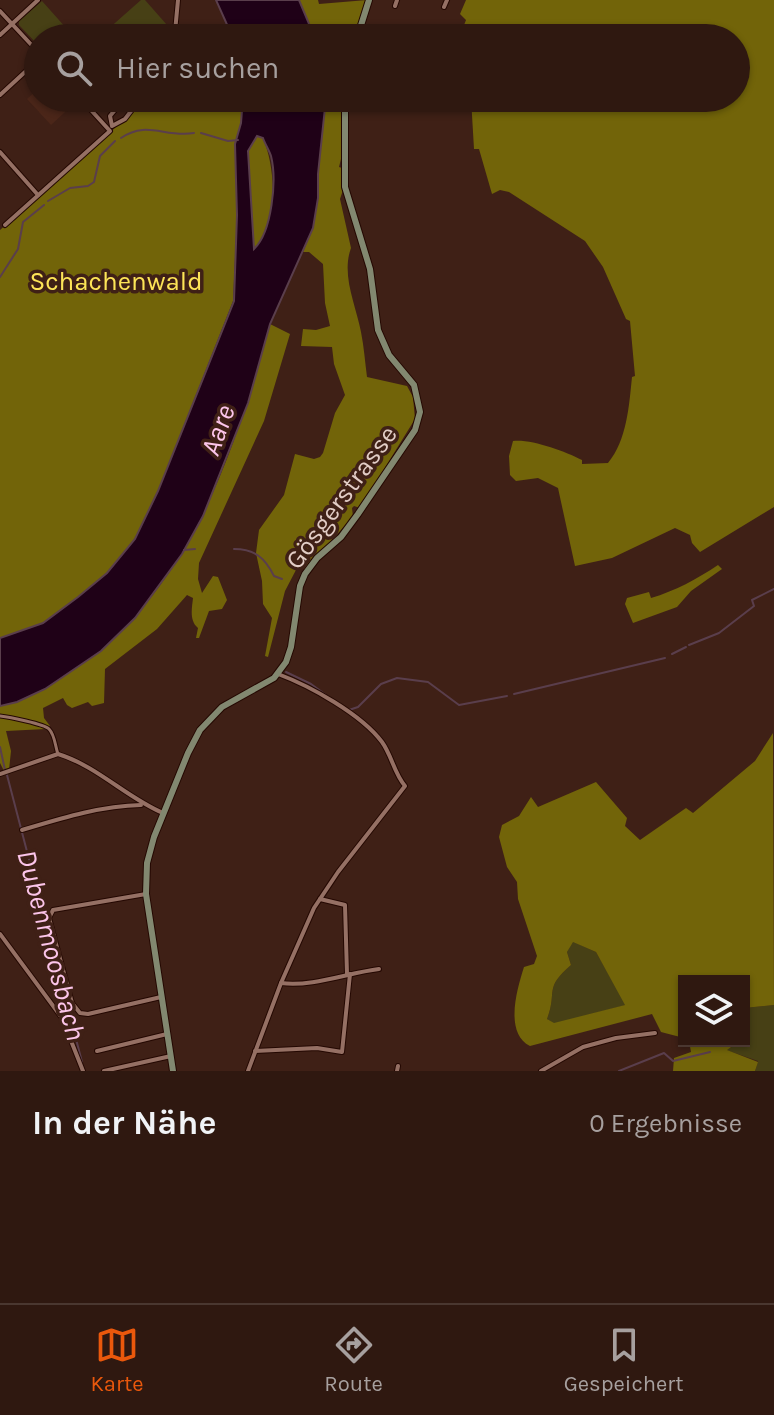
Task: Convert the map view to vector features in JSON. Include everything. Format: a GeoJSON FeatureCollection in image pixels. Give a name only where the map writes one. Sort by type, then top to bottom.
{"type":"FeatureCollection","features":[{"type":"Feature","properties":{"kind":"main road"},"geometry":{"type":"LineString","coordinates":[[361,24],[369,0]]}},
{"type":"Feature","properties":{"kind":"main road","name":"Gösgerstrasse"},"geometry":{"type":"LineString","coordinates":[[278,674],[291,647],[300,586],[305,574],[317,558],[341,537],[358,514],[415,430],[420,412],[414,385],[389,355],[378,330],[370,269],[345,187],[345,112]]}},
{"type":"Feature","properties":{"kind":"main road"},"geometry":{"type":"LineString","coordinates":[[173,1071],[146,894],[149,851],[194,740],[209,718],[278,674]]}},
{"type":"Feature","properties":{"kind":"street"},"geometry":{"type":"LineString","coordinates":[[0,35],[38,0]]}},
{"type":"Feature","properties":{"kind":"street"},"geometry":{"type":"LineString","coordinates":[[176,24],[178,0]]}},
{"type":"Feature","properties":{"kind":"street"},"geometry":{"type":"LineString","coordinates":[[395,6],[397,0]]}},
{"type":"Feature","properties":{"kind":"street"},"geometry":{"type":"LineString","coordinates":[[444,7],[447,0]]}},
{"type":"Feature","properties":{"kind":"street"},"geometry":{"type":"LineString","coordinates":[[0,11],[24,37]]}},
{"type":"Feature","properties":{"kind":"street"},"geometry":{"type":"LineString","coordinates":[[0,95],[24,73]]}},
{"type":"Feature","properties":{"kind":"street"},"geometry":{"type":"LineString","coordinates":[[5,225],[110,131],[93,112]]}},
{"type":"Feature","properties":{"kind":"street"},"geometry":{"type":"LineString","coordinates":[[113,112],[110,116],[112,126],[130,112]]}},
{"type":"Feature","properties":{"kind":"street"},"geometry":{"type":"LineString","coordinates":[[0,152],[38,195]]}},
{"type":"Feature","properties":{"kind":"street"},"geometry":{"type":"LineString","coordinates":[[248,1071],[281,983],[320,899],[405,786],[385,746],[368,727],[311,687],[278,674]]}},
{"type":"Feature","properties":{"kind":"street"},"geometry":{"type":"LineString","coordinates":[[0,716],[47,727],[53,735],[58,754]]}},
{"type":"Feature","properties":{"kind":"street"},"geometry":{"type":"LineString","coordinates":[[0,774],[58,754],[87,767],[144,805],[163,813]]}},
{"type":"Feature","properties":{"kind":"street"},"geometry":{"type":"LineString","coordinates":[[22,830],[81,813],[144,805]]}},
{"type":"Feature","properties":{"kind":"street"},"geometry":{"type":"LineString","coordinates":[[146,894],[53,910],[49,918],[72,1003],[80,1013],[88,1014],[161,997]]}},
{"type":"Feature","properties":{"kind":"street"},"geometry":{"type":"LineString","coordinates":[[255,1051],[317,1048],[342,1052],[348,974],[345,905],[320,899]]}},
{"type":"Feature","properties":{"kind":"street"},"geometry":{"type":"LineString","coordinates":[[0,934],[62,1018],[83,1071]]}},
{"type":"Feature","properties":{"kind":"street"},"geometry":{"type":"LineString","coordinates":[[281,983],[312,983],[379,969]]}},
{"type":"Feature","properties":{"kind":"street"},"geometry":{"type":"LineString","coordinates":[[541,1071],[583,1047],[616,1038],[655,1033]]}},
{"type":"Feature","properties":{"kind":"street"},"geometry":{"type":"LineString","coordinates":[[97,1051],[167,1034]]}},
{"type":"Feature","properties":{"kind":"street"},"geometry":{"type":"LineString","coordinates":[[104,1071],[171,1056]]}},
{"type":"Feature","properties":{"kind":"shaded area"},"geometry":{"type":"Polygon","coordinates":[[[141,0],[145,0],[166,24],[114,24],[141,0]]]}},
{"type":"Feature","properties":{"kind":"shaded area"},"geometry":{"type":"Polygon","coordinates":[[[42,1],[63,24],[24,24],[24,30],[19,21],[42,1]]]}},
{"type":"Feature","properties":{"kind":"shaded area"},"geometry":{"type":"Polygon","coordinates":[[[39,112],[65,112],[51,125],[39,112]]]}},
{"type":"Feature","properties":{"kind":"shaded area"},"geometry":{"type":"Polygon","coordinates":[[[572,941],[596,952],[626,1005],[554,1024],[547,1019],[554,985],[571,965],[567,952],[572,941]]]}},
{"type":"Feature","properties":{"kind":"shaded area"},"geometry":{"type":"Polygon","coordinates":[[[774,1005],[774,1071],[755,1071],[758,1061],[726,1050],[750,1047],[750,1007],[774,1005]]]}},
{"type":"Feature","properties":{"kind":"green space"},"geometry":{"type":"Polygon","coordinates":[[[299,0],[318,0],[319,4],[367,0],[359,24],[309,24],[299,0]]]}},
{"type":"Feature","properties":{"kind":"green space"},"geometry":{"type":"Polygon","coordinates":[[[466,0],[774,0],[774,507],[700,552],[690,535],[675,528],[612,558],[575,566],[558,488],[538,478],[516,481],[510,475],[509,456],[513,441],[557,450],[582,460],[582,464],[608,463],[623,433],[632,377],[635,376],[630,321],[626,319],[603,267],[585,241],[509,192],[500,190],[492,194],[479,149],[474,149],[472,112],[750,112],[750,24],[464,24],[466,20],[460,14],[466,0]]]}},
{"type":"Feature","properties":{"kind":"green space","name":"Schachenwald"},"geometry":{"type":"Polygon","coordinates":[[[130,112],[242,112],[235,144],[237,215],[233,301],[158,491],[135,539],[107,573],[43,623],[0,638],[0,230],[130,112]]]}},
{"type":"Feature","properties":{"kind":"green space"},"geometry":{"type":"Polygon","coordinates":[[[325,112],[343,112],[339,167],[342,168],[344,187],[340,199],[351,248],[348,279],[361,332],[367,377],[407,386],[413,397],[415,419],[360,508],[352,508],[353,517],[305,569],[297,568],[285,591],[268,657],[265,656],[272,618],[263,604],[256,553],[259,530],[284,495],[295,454],[314,459],[323,453],[335,413],[345,395],[334,364],[332,347],[301,346],[303,329],[316,330],[330,326],[323,264],[309,252],[303,252],[313,228],[325,112]]]}},
{"type":"Feature","properties":{"kind":"green space"},"geometry":{"type":"Polygon","coordinates":[[[257,136],[263,138],[271,165],[273,196],[267,226],[253,250],[248,151],[257,136]]]}},
{"type":"Feature","properties":{"kind":"green space"},"geometry":{"type":"Polygon","coordinates":[[[270,324],[290,334],[264,421],[199,563],[198,579],[202,593],[213,576],[218,577],[227,600],[222,609],[209,611],[199,638],[196,638],[198,628],[192,618],[193,598],[187,595],[157,629],[105,669],[104,703],[92,706],[88,702],[72,708],[63,698],[43,708],[44,718],[50,726],[46,729],[6,731],[11,751],[9,770],[4,771],[0,763],[0,706],[49,686],[116,636],[150,599],[178,558],[203,514],[223,468],[241,421],[270,324]]]}},
{"type":"Feature","properties":{"kind":"green space"},"geometry":{"type":"Polygon","coordinates":[[[718,565],[722,569],[691,591],[677,607],[633,623],[625,604],[627,598],[649,592],[651,598],[660,595],[718,565]]]}},
{"type":"Feature","properties":{"kind":"green space"},"geometry":{"type":"Polygon","coordinates":[[[773,733],[774,1005],[750,1007],[750,975],[678,975],[678,1036],[661,1032],[652,1014],[530,1046],[517,1031],[515,1010],[524,967],[534,964],[537,956],[518,899],[517,882],[507,867],[499,837],[502,825],[519,816],[531,797],[538,807],[596,782],[627,818],[625,826],[640,840],[686,808],[693,813],[755,761],[773,733]],[[573,942],[567,952],[571,965],[554,985],[547,1019],[554,1023],[625,1005],[596,952],[573,942]]]}},
{"type":"Feature","properties":{"kind":"green space"},"geometry":{"type":"Polygon","coordinates":[[[690,1047],[731,1047],[727,1050],[758,1062],[755,1071],[673,1071],[674,1058],[691,1052],[690,1047]]]}},
{"type":"Feature","properties":{"kind":"water"},"geometry":{"type":"Polygon","coordinates":[[[216,0],[299,0],[309,24],[227,24],[216,0]]]}},
{"type":"Feature","properties":{"kind":"water","name":"Aare"},"geometry":{"type":"Polygon","coordinates":[[[242,112],[325,112],[313,228],[270,324],[248,403],[203,516],[182,554],[135,618],[101,651],[45,689],[0,706],[0,638],[43,623],[107,573],[135,539],[158,491],[234,301],[237,215],[235,144],[242,112]],[[257,136],[248,151],[254,249],[269,218],[273,191],[271,156],[263,138],[257,136]]]}},
{"type":"Feature","properties":{"kind":"waterway"},"geometry":{"type":"LineString","coordinates":[[121,138],[139,130],[194,133]]}},
{"type":"Feature","properties":{"kind":"waterway"},"geometry":{"type":"LineString","coordinates":[[201,133],[228,141],[238,140]]}},
{"type":"Feature","properties":{"kind":"waterway"},"geometry":{"type":"LineString","coordinates":[[48,201],[70,188],[88,186],[94,182],[100,156],[115,141]]}},
{"type":"Feature","properties":{"kind":"waterway"},"geometry":{"type":"LineString","coordinates":[[0,277],[18,249],[23,222],[44,205]]}},
{"type":"Feature","properties":{"kind":"waterway"},"geometry":{"type":"LineString","coordinates":[[184,550],[195,549]]}},
{"type":"Feature","properties":{"kind":"waterway"},"geometry":{"type":"LineString","coordinates":[[234,549],[258,556],[274,576],[282,579]]}},
{"type":"Feature","properties":{"kind":"waterway"},"geometry":{"type":"LineString","coordinates":[[689,645],[719,633],[754,606],[752,600],[774,589]]}},
{"type":"Feature","properties":{"kind":"waterway"},"geometry":{"type":"LineString","coordinates":[[672,654],[686,647]]}},
{"type":"Feature","properties":{"kind":"waterway"},"geometry":{"type":"LineString","coordinates":[[514,694],[665,658]]}},
{"type":"Feature","properties":{"kind":"waterway"},"geometry":{"type":"LineString","coordinates":[[286,672],[330,698]]}},
{"type":"Feature","properties":{"kind":"waterway"},"geometry":{"type":"LineString","coordinates":[[349,710],[358,707],[381,684],[397,678],[428,682],[459,705],[507,696]]}},
{"type":"Feature","properties":{"kind":"waterway","name":"Dubenmoosbach"},"geometry":{"type":"LineString","coordinates":[[0,747],[5,770]]}},
{"type":"Feature","properties":{"kind":"waterway","name":"Dubenmoosbach"},"geometry":{"type":"LineString","coordinates":[[7,775],[82,1062]]}},
{"type":"Feature","properties":{"kind":"waterway"},"geometry":{"type":"LineString","coordinates":[[619,1071],[664,1053],[673,1061],[710,1052]]}}]}
